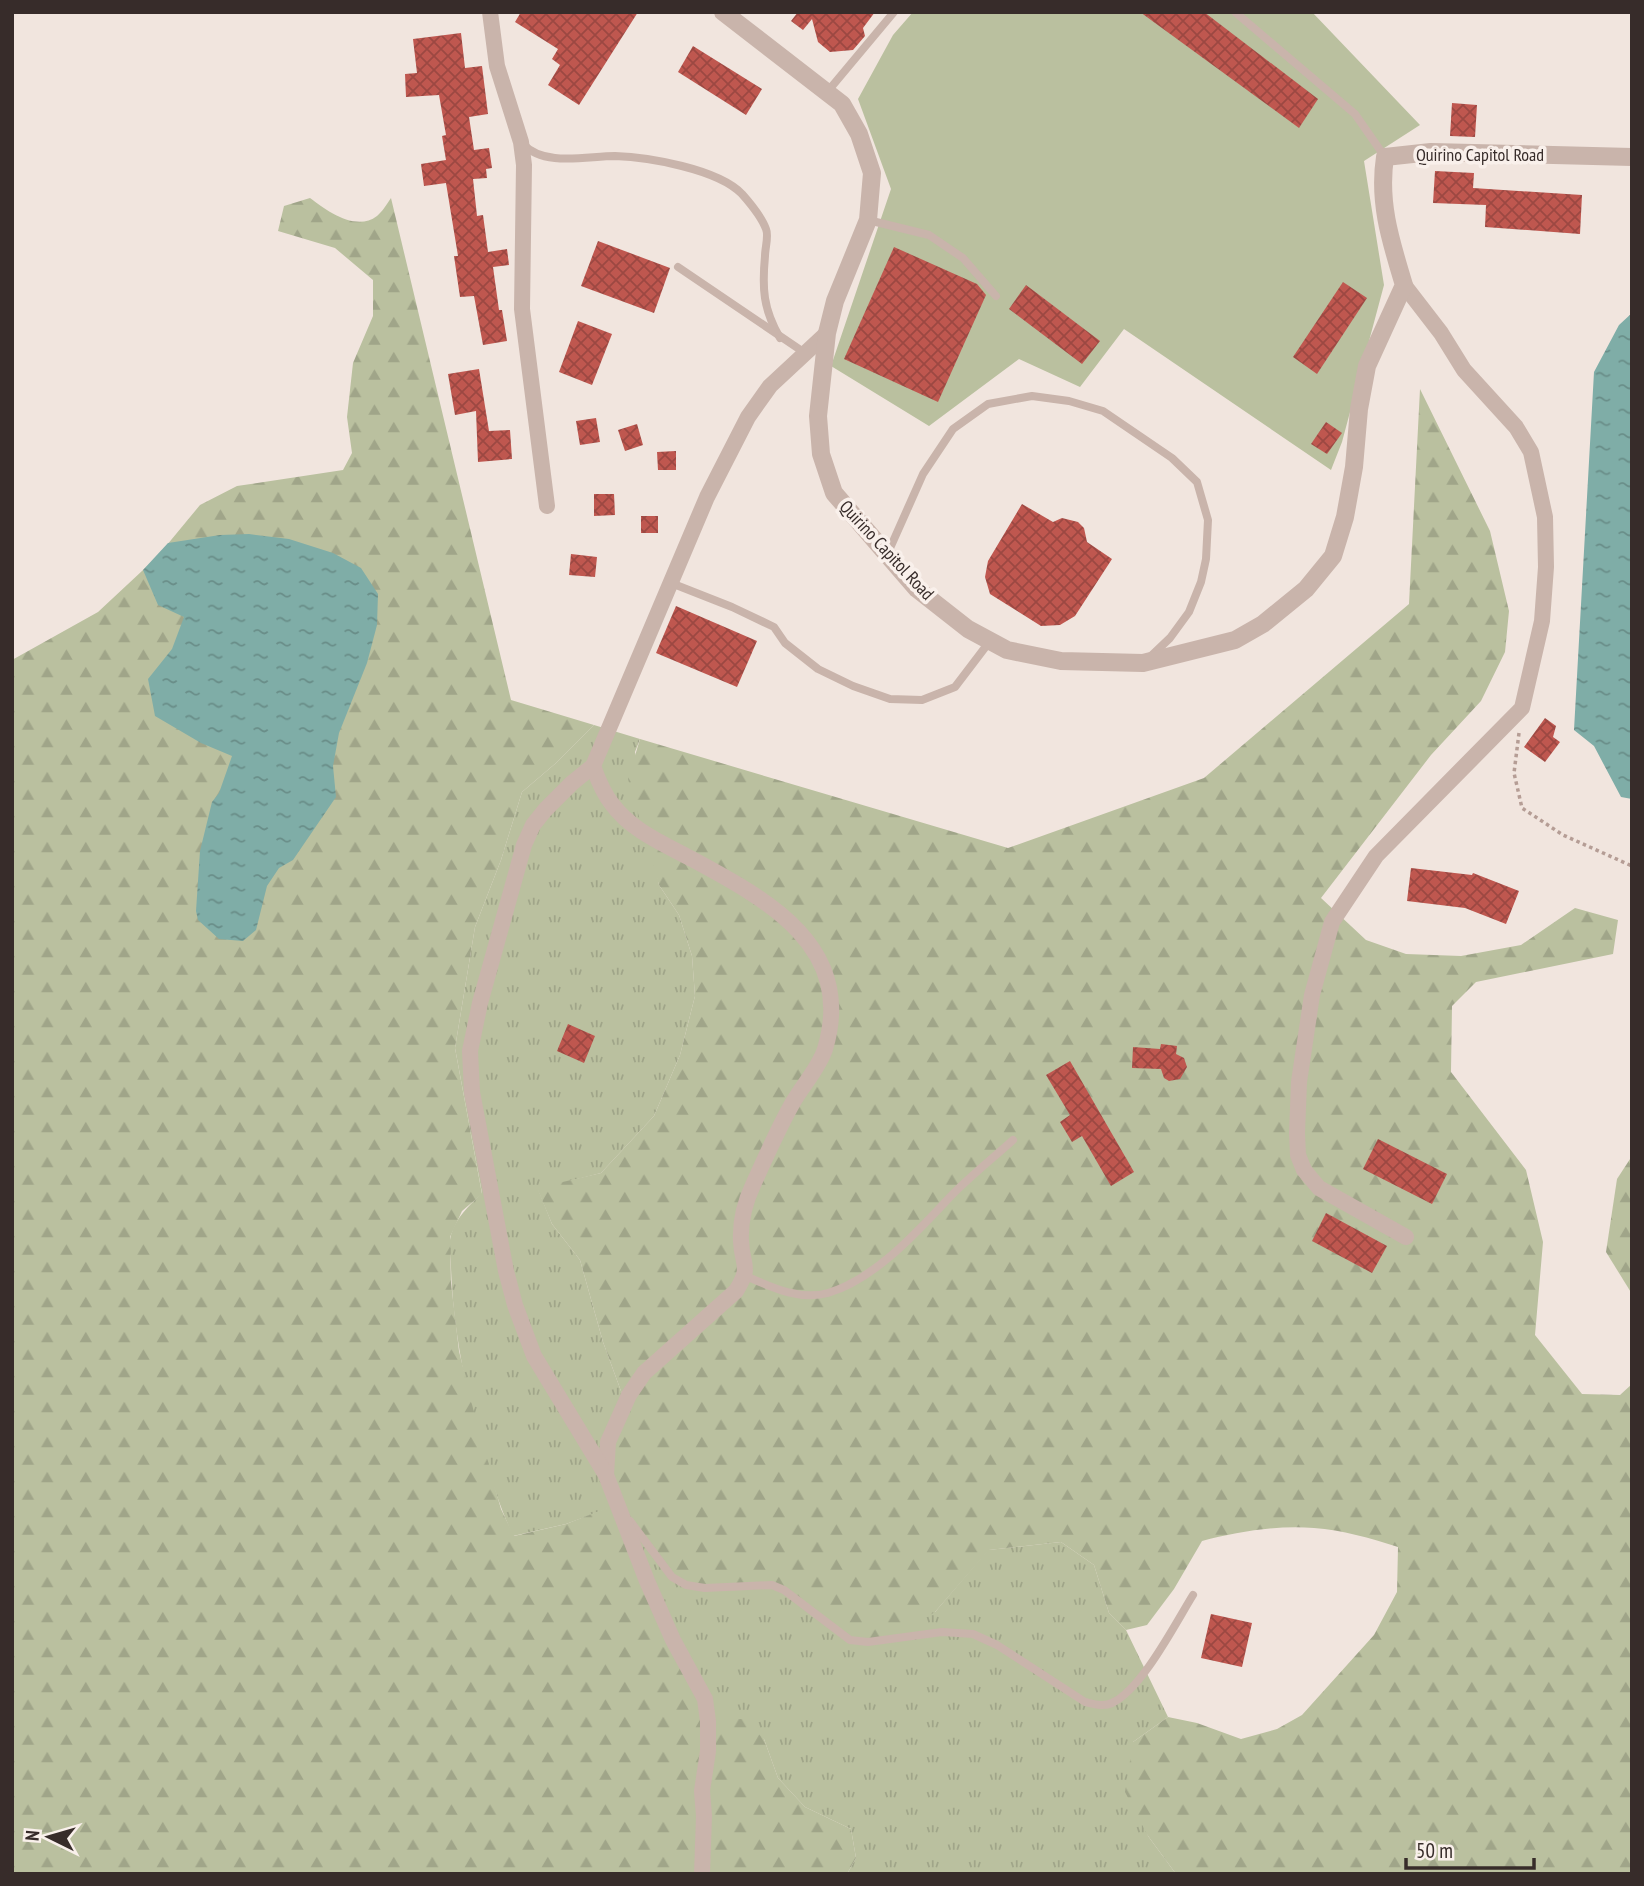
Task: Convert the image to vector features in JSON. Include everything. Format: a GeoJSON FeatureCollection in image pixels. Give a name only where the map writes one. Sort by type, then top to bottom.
{"type":"FeatureCollection","features":[{"type":"Feature","properties":{"kind":"street"},"geometry":{"type":"LineString","coordinates":[[490,12],[497,66],[521,142],[524,165],[522,309],[547,506]]}},
{"type":"Feature","properties":{"kind":"street","name":"Quirino Capitol Road"},"geometry":{"type":"LineString","coordinates":[[723,12],[842,104],[851,117],[872,173],[868,220],[835,301],[827,333],[818,416],[821,454],[834,493],[917,589],[968,629],[1018,653],[1061,661],[1143,663],[1234,640],[1254,629],[1306,589],[1333,556],[1345,517],[1352,480],[1359,409],[1367,366],[1404,285]]}},
{"type":"Feature","properties":{"kind":"street","name":"Quirino Capitol Road"},"geometry":{"type":"LineString","coordinates":[[1385,157],[1431,152],[1632,157]]}},
{"type":"Feature","properties":{"kind":"street"},"geometry":{"type":"LineString","coordinates":[[1385,157],[1382,188],[1385,223],[1404,285],[1464,370],[1516,427],[1531,452],[1545,517],[1546,567],[1542,621],[1522,708],[1376,856],[1332,922],[1312,995],[1298,1082],[1298,1155],[1304,1170],[1319,1188],[1406,1237]]}},
{"type":"Feature","properties":{"kind":"street"},"geometry":{"type":"LineString","coordinates":[[702,1874],[702,1791],[708,1751],[705,1699],[673,1640],[606,1475],[534,1356],[515,1305],[506,1271],[472,1091],[470,1051],[480,1003],[524,845],[533,825],[572,783],[593,766],[707,497],[748,417],[770,386],[827,333]]}},
{"type":"Feature","properties":{"kind":"street"},"geometry":{"type":"LineString","coordinates":[[593,766],[611,804],[642,833],[760,898],[801,933],[818,956],[828,983],[831,1006],[824,1053],[791,1105],[752,1187],[742,1219],[741,1243],[746,1276],[736,1291],[644,1373],[629,1395],[608,1442],[606,1475]]}},
{"type":"Feature","properties":{"kind":"lane"},"geometry":{"type":"LineString","coordinates":[[828,91],[894,12]]}},
{"type":"Feature","properties":{"kind":"lane"},"geometry":{"type":"LineString","coordinates":[[1235,12],[1355,114],[1385,157]]}},
{"type":"Feature","properties":{"kind":"lane"},"geometry":{"type":"LineString","coordinates":[[521,142],[540,156],[647,158],[698,171],[730,184],[742,194],[767,231],[762,290],[769,320],[780,338]]}},
{"type":"Feature","properties":{"kind":"lane"},"geometry":{"type":"LineString","coordinates":[[868,220],[929,235],[963,258],[996,296]]}},
{"type":"Feature","properties":{"kind":"lane"},"geometry":{"type":"LineString","coordinates":[[678,267],[805,353]]}},
{"type":"Feature","properties":{"kind":"lane"},"geometry":{"type":"LineString","coordinates":[[887,555],[923,474],[953,429],[988,404],[1032,396],[1069,401],[1103,411],[1172,458],[1197,482],[1208,520],[1206,559],[1201,582],[1189,612],[1170,638],[1143,663]]}},
{"type":"Feature","properties":{"kind":"lane"},"geometry":{"type":"LineString","coordinates":[[671,583],[774,627],[785,643],[818,669],[853,686],[890,699],[922,699],[955,687],[990,641]]}},
{"type":"Feature","properties":{"kind":"lane"},"geometry":{"type":"LineString","coordinates":[[746,1276],[777,1290],[804,1294],[827,1293],[868,1273],[918,1233],[951,1196],[1013,1140]]}},
{"type":"Feature","properties":{"kind":"lane"},"geometry":{"type":"LineString","coordinates":[[617,1504],[672,1577],[686,1586],[705,1588],[772,1584],[784,1590],[850,1640],[868,1642],[942,1632],[973,1634],[997,1645],[1085,1702],[1096,1705],[1110,1704],[1121,1697],[1146,1671],[1193,1595]]}},
{"type":"Feature","properties":{"kind":"path"},"geometry":{"type":"LineString","coordinates":[[1522,708],[1514,773],[1522,807],[1563,835],[1632,866]]}},
{"type":"Feature","properties":{"kind":"green space"},"geometry":{"type":"Polygon","coordinates":[[[913,12],[1312,12],[1420,125],[1364,161],[1384,285],[1342,442],[1331,470],[1124,329],[1080,387],[1019,359],[929,426],[831,366],[891,189],[858,99],[893,35],[913,12]]]}},
{"type":"Feature","properties":{"kind":"green space"},"geometry":{"type":"Polygon","coordinates":[[[310,198],[342,218],[360,222],[377,216],[391,198],[511,700],[594,725],[522,792],[501,860],[475,927],[455,1048],[482,1194],[462,1211],[450,1237],[451,1283],[459,1351],[501,1509],[514,1536],[566,1524],[617,1504],[606,1475],[625,1402],[603,1342],[580,1260],[552,1224],[537,1188],[601,1173],[654,1116],[680,1055],[695,996],[692,956],[679,915],[659,885],[628,779],[640,739],[1008,848],[1204,778],[1409,604],[1420,389],[1490,531],[1509,611],[1505,652],[1481,701],[1431,755],[1321,898],[1366,940],[1406,954],[1461,956],[1521,945],[1575,908],[1618,920],[1613,954],[1476,982],[1452,1006],[1451,1072],[1526,1170],[1543,1242],[1535,1335],[1582,1394],[1620,1395],[1632,1384],[1632,1874],[1176,1874],[1148,1836],[1125,1792],[1133,1742],[1168,1717],[1197,1723],[1241,1739],[1277,1729],[1302,1715],[1374,1635],[1397,1592],[1398,1547],[1346,1533],[1300,1527],[1257,1530],[1202,1541],[1174,1589],[1147,1625],[1126,1630],[1109,1613],[1094,1565],[1061,1542],[989,1550],[935,1612],[891,1638],[850,1640],[772,1585],[705,1588],[672,1577],[619,1507],[708,1720],[744,1719],[764,1739],[778,1778],[805,1807],[851,1829],[856,1858],[847,1874],[12,1874],[12,660],[98,612],[157,557],[200,505],[237,486],[343,470],[352,453],[347,417],[353,363],[373,316],[373,280],[335,248],[278,231],[284,206],[310,198]]]}},
{"type":"Feature","properties":{"kind":"green space"},"geometry":{"type":"Polygon","coordinates":[[[594,725],[640,739],[635,752],[659,885],[679,915],[692,956],[695,996],[680,1055],[654,1116],[601,1173],[538,1189],[552,1224],[580,1260],[603,1342],[625,1402],[752,1585],[935,1612],[988,1550],[1061,1542],[1094,1565],[1109,1613],[1126,1630],[1168,1717],[1133,1742],[1148,1836],[1176,1874],[847,1874],[856,1858],[851,1829],[805,1807],[778,1778],[764,1739],[708,1721],[617,1505],[566,1524],[513,1536],[479,1440],[457,1333],[450,1239],[460,1217],[482,1193],[455,1048],[475,927],[501,860],[522,792],[594,725]]]}},
{"type":"Feature","properties":{"kind":"green space"},"geometry":{"type":"Polygon","coordinates":[[[1632,1156],[1632,1294],[1606,1252],[1617,1179],[1632,1156]]]}},
{"type":"Feature","properties":{"kind":"water"},"geometry":{"type":"Polygon","coordinates":[[[1632,313],[1632,799],[1621,797],[1594,746],[1574,730],[1594,372],[1619,325],[1632,313]]]}},
{"type":"Feature","properties":{"kind":"water"},"geometry":{"type":"Polygon","coordinates":[[[249,534],[289,539],[333,553],[361,568],[378,594],[377,625],[367,663],[339,733],[333,766],[336,797],[293,860],[279,868],[267,886],[256,930],[243,941],[219,939],[198,920],[196,911],[200,851],[212,802],[219,793],[232,756],[201,743],[155,716],[148,679],[172,649],[184,617],[158,605],[143,570],[168,543],[220,535],[249,534]]]}},
{"type":"Feature","properties":{"kind":"building"},"geometry":{"type":"Polygon","coordinates":[[[521,12],[638,12],[579,105],[548,85],[560,65],[552,59],[558,49],[515,22],[521,12]]]}},
{"type":"Feature","properties":{"kind":"building"},"geometry":{"type":"Polygon","coordinates":[[[798,12],[875,12],[863,28],[865,36],[853,50],[830,52],[818,42],[812,19],[803,30],[791,21],[798,12]]]}},
{"type":"Feature","properties":{"kind":"building"},"geometry":{"type":"Polygon","coordinates":[[[1140,12],[1204,12],[1318,99],[1299,128],[1140,12]]]}},
{"type":"Feature","properties":{"kind":"building"},"geometry":{"type":"Polygon","coordinates":[[[461,33],[465,68],[482,66],[488,114],[469,117],[474,150],[489,148],[492,168],[486,169],[487,178],[473,179],[477,216],[483,215],[488,252],[507,249],[509,265],[493,267],[507,341],[483,345],[474,296],[460,297],[454,256],[458,256],[446,183],[424,186],[421,164],[446,160],[442,136],[446,135],[439,95],[406,97],[405,74],[417,73],[413,39],[461,33]]]}},
{"type":"Feature","properties":{"kind":"building"},"geometry":{"type":"Polygon","coordinates":[[[693,46],[762,89],[746,115],[678,72],[693,46]]]}},
{"type":"Feature","properties":{"kind":"building"},"geometry":{"type":"Polygon","coordinates":[[[1452,103],[1477,105],[1475,137],[1450,136],[1452,103]]]}},
{"type":"Feature","properties":{"kind":"building"},"geometry":{"type":"Polygon","coordinates":[[[1435,171],[1474,173],[1473,188],[1582,195],[1580,234],[1485,227],[1486,205],[1433,203],[1435,171]]]}},
{"type":"Feature","properties":{"kind":"building"},"geometry":{"type":"Polygon","coordinates":[[[598,241],[670,268],[654,313],[581,286],[598,241]]]}},
{"type":"Feature","properties":{"kind":"building"},"geometry":{"type":"Polygon","coordinates":[[[894,247],[977,284],[986,295],[938,402],[844,359],[894,247]]]}},
{"type":"Feature","properties":{"kind":"building"},"geometry":{"type":"Polygon","coordinates":[[[1343,282],[1367,298],[1317,374],[1293,357],[1343,282]]]}},
{"type":"Feature","properties":{"kind":"building"},"geometry":{"type":"Polygon","coordinates":[[[1026,285],[1100,341],[1082,364],[1009,309],[1026,285]]]}},
{"type":"Feature","properties":{"kind":"building"},"geometry":{"type":"Polygon","coordinates":[[[578,321],[612,334],[592,385],[559,372],[578,321]]]}},
{"type":"Feature","properties":{"kind":"building"},"geometry":{"type":"Polygon","coordinates":[[[479,369],[489,431],[510,430],[512,459],[478,462],[476,411],[455,415],[448,374],[479,369]]]}},
{"type":"Feature","properties":{"kind":"building"},"geometry":{"type":"Polygon","coordinates":[[[596,418],[600,442],[580,445],[576,421],[596,418]]]}},
{"type":"Feature","properties":{"kind":"building"},"geometry":{"type":"Polygon","coordinates":[[[1326,422],[1342,433],[1327,454],[1311,444],[1326,422]]]}},
{"type":"Feature","properties":{"kind":"building"},"geometry":{"type":"Polygon","coordinates":[[[637,424],[643,445],[625,451],[618,430],[637,424]]]}},
{"type":"Feature","properties":{"kind":"building"},"geometry":{"type":"Polygon","coordinates":[[[676,451],[676,470],[658,470],[657,452],[676,451]]]}},
{"type":"Feature","properties":{"kind":"building"},"geometry":{"type":"Polygon","coordinates":[[[594,494],[614,494],[615,515],[594,516],[594,494]]]}},
{"type":"Feature","properties":{"kind":"building"},"geometry":{"type":"Polygon","coordinates":[[[1022,504],[1053,522],[1062,518],[1078,522],[1084,528],[1087,542],[1112,559],[1075,616],[1060,625],[1041,626],[990,594],[985,577],[988,561],[1022,504]]]}},
{"type":"Feature","properties":{"kind":"building"},"geometry":{"type":"Polygon","coordinates":[[[641,516],[658,516],[658,533],[641,533],[641,516]]]}},
{"type":"Feature","properties":{"kind":"building"},"geometry":{"type":"Polygon","coordinates":[[[571,554],[597,557],[595,577],[569,575],[571,554]]]}},
{"type":"Feature","properties":{"kind":"building"},"geometry":{"type":"Polygon","coordinates":[[[676,606],[757,641],[737,687],[656,653],[676,606]]]}},
{"type":"Feature","properties":{"kind":"building"},"geometry":{"type":"Polygon","coordinates":[[[1545,718],[1556,726],[1553,737],[1560,742],[1545,762],[1524,747],[1545,718]]]}},
{"type":"Feature","properties":{"kind":"building"},"geometry":{"type":"Polygon","coordinates":[[[1411,868],[1473,873],[1519,891],[1506,924],[1465,908],[1407,901],[1411,868]]]}},
{"type":"Feature","properties":{"kind":"building"},"geometry":{"type":"Polygon","coordinates":[[[568,1024],[595,1036],[584,1063],[557,1051],[568,1024]]]}},
{"type":"Feature","properties":{"kind":"building"},"geometry":{"type":"Polygon","coordinates":[[[1161,1044],[1177,1046],[1176,1054],[1184,1058],[1187,1067],[1180,1079],[1169,1081],[1164,1078],[1161,1069],[1132,1068],[1133,1047],[1160,1049],[1161,1044]]]}},
{"type":"Feature","properties":{"kind":"building"},"geometry":{"type":"Polygon","coordinates":[[[1070,1061],[1134,1172],[1111,1186],[1082,1136],[1072,1142],[1060,1122],[1070,1115],[1046,1075],[1070,1061]]]}},
{"type":"Feature","properties":{"kind":"building"},"geometry":{"type":"Polygon","coordinates":[[[1378,1139],[1447,1174],[1432,1204],[1363,1169],[1378,1139]]]}},
{"type":"Feature","properties":{"kind":"building"},"geometry":{"type":"Polygon","coordinates":[[[1326,1213],[1387,1246],[1372,1273],[1312,1241],[1326,1213]]]}},
{"type":"Feature","properties":{"kind":"building"},"geometry":{"type":"Polygon","coordinates":[[[1211,1614],[1252,1623],[1242,1667],[1201,1658],[1211,1614]]]}}]}
